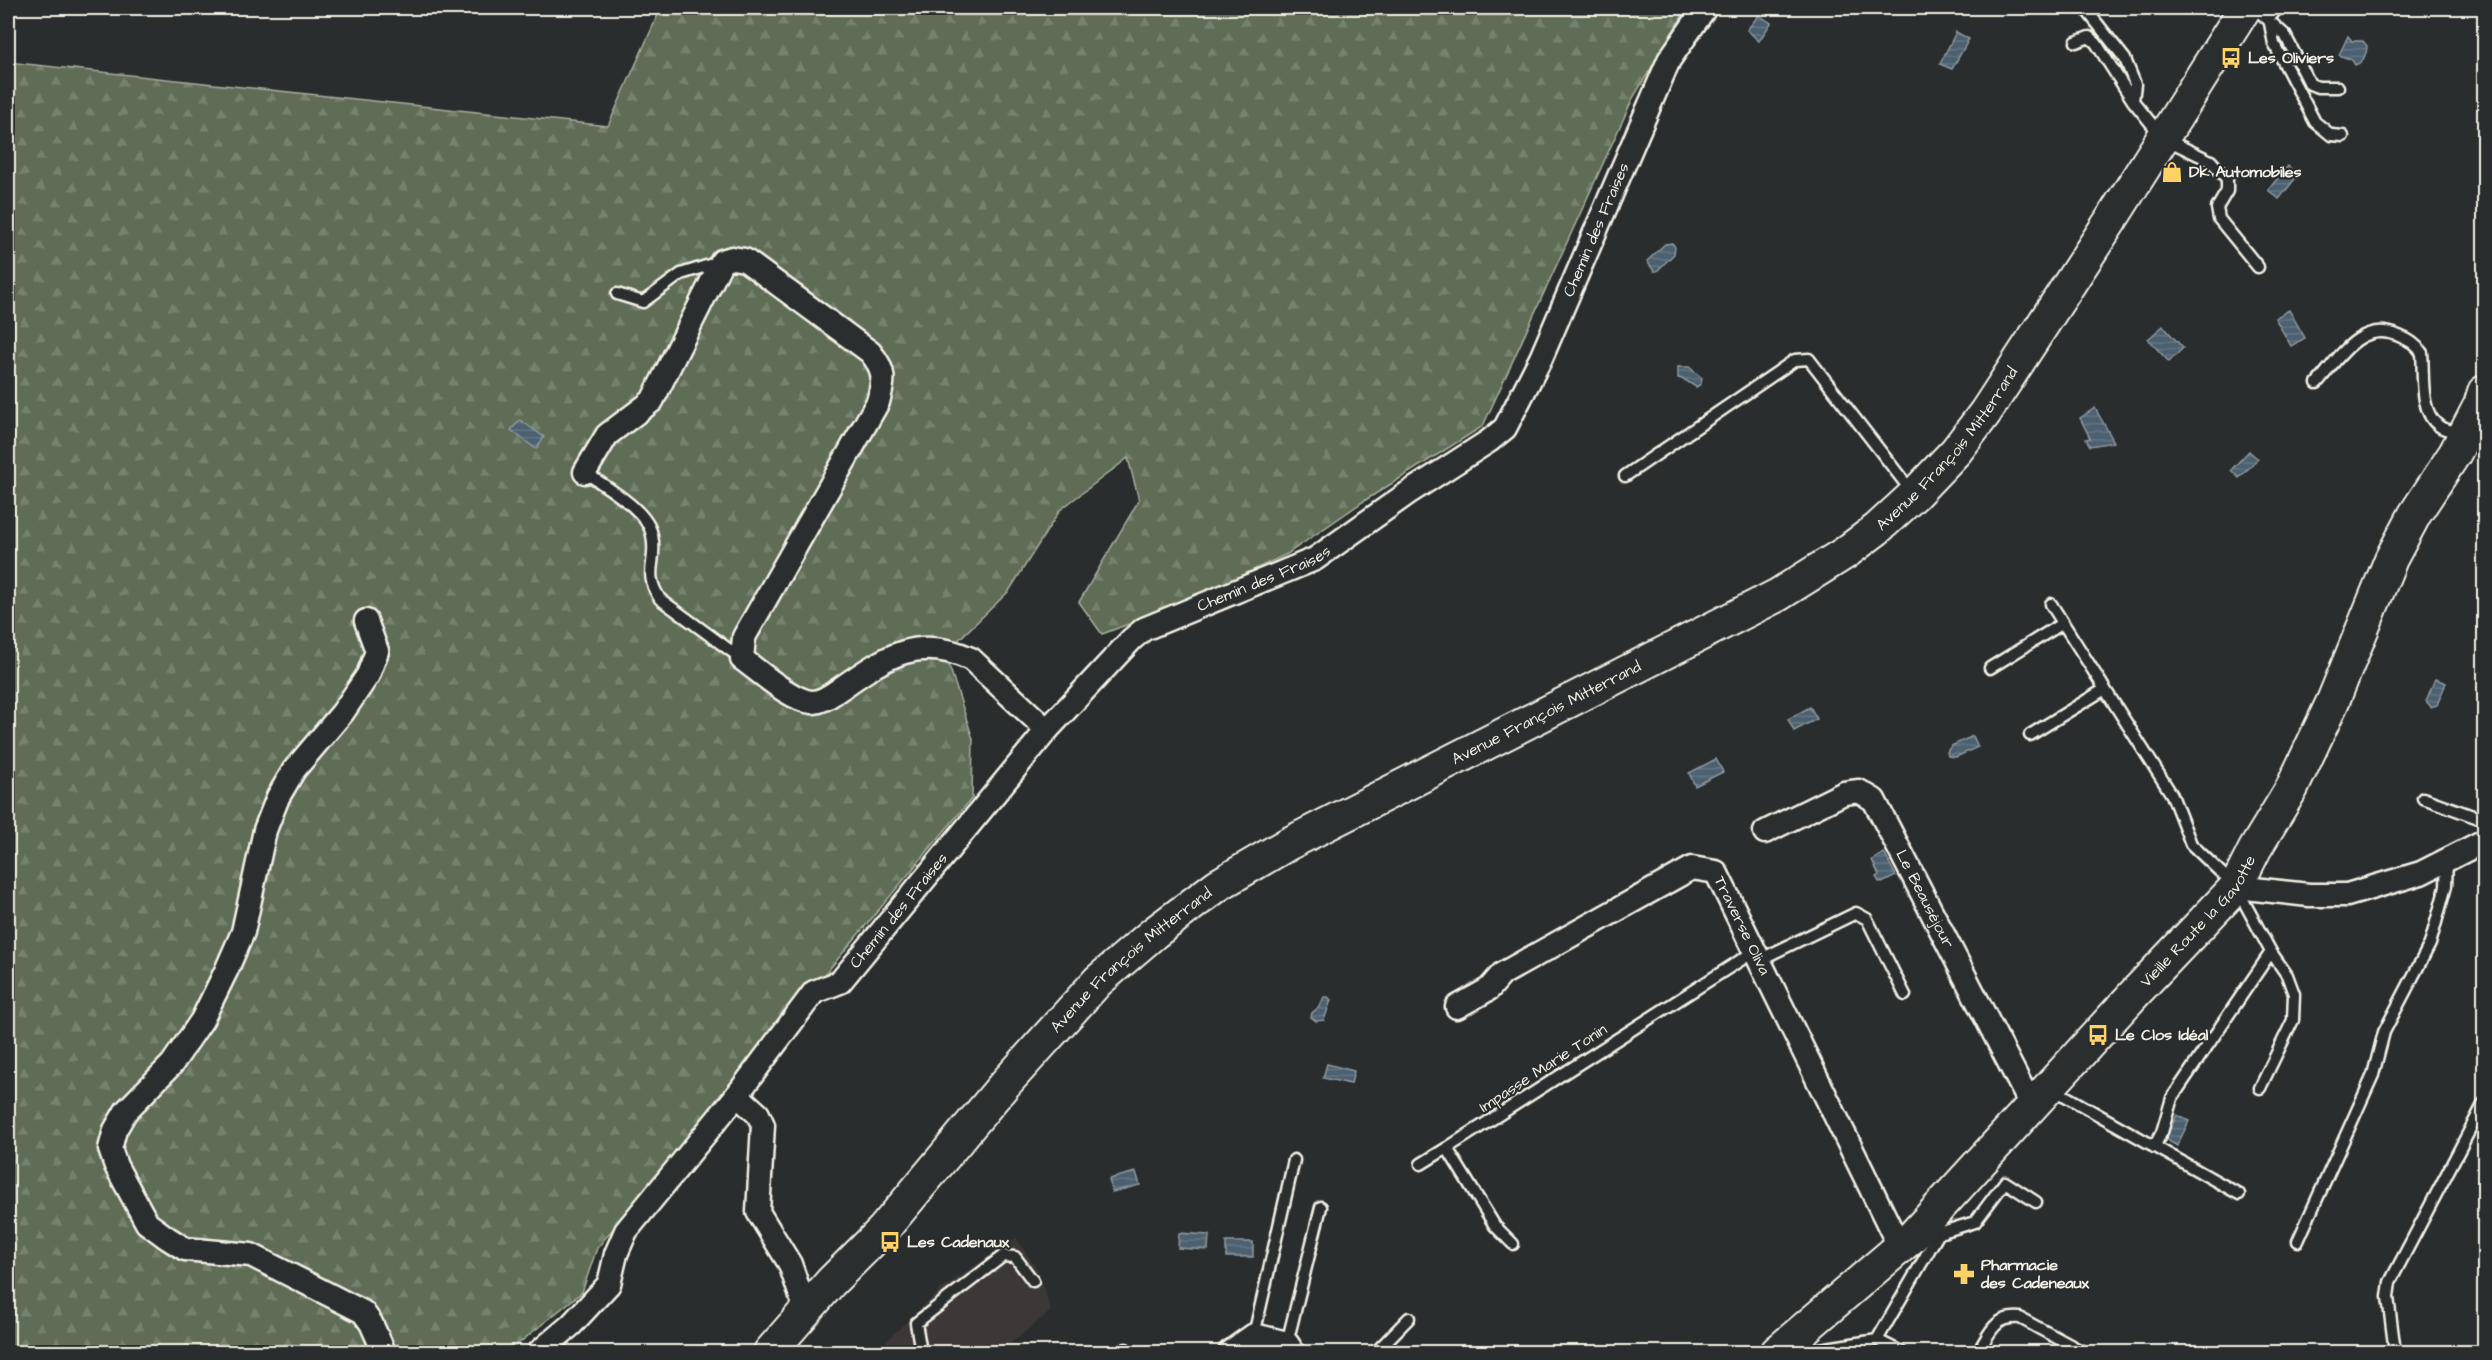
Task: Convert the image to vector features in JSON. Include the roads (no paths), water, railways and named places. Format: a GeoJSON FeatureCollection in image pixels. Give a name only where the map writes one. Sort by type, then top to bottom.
{"type":"FeatureCollection","features":[{"type":"Feature","properties":{"kind":"main road","name":"Avenue François Mitterrand"},"geometry":{"type":"LineString","coordinates":[[774,1351],[831,1282],[883,1230],[1004,1085],[1098,981],[1154,933],[1218,885],[1288,844],[1778,595],[1845,553],[1914,495],[1956,451],[1985,412],[2163,138],[2257,13]]}},
{"type":"Feature","properties":{"kind":"main road","name":"Vieille Route la Gavotte"},"geometry":{"type":"LineString","coordinates":[[1780,1351],[1900,1248],[1938,1222],[2041,1098],[2136,992],[2236,887],[2255,849],[2292,788],[2333,701],[2391,559],[2415,514],[2466,432],[2484,392]]}},
{"type":"Feature","properties":{"kind":"street","name":"Chemin des Fraises"},"geometry":{"type":"LineString","coordinates":[[538,1353],[571,1324],[609,1284],[616,1254],[626,1231],[737,1095],[814,992],[840,982],[1047,730],[1132,639],[1144,628],[1315,559],[1408,494],[1490,441],[1504,428],[1541,358],[1669,60],[1705,8]]}},
{"type":"Feature","properties":{"kind":"street"},"geometry":{"type":"LineString","coordinates":[[585,472],[607,435],[652,401],[722,261],[732,258],[745,260],[870,352],[880,364],[884,379],[878,402],[744,638],[742,659],[799,700],[814,702],[827,698],[878,663],[901,651],[929,649],[961,655],[971,659],[1047,730]]}},
{"type":"Feature","properties":{"kind":"street"},"geometry":{"type":"LineString","coordinates":[[366,621],[377,651],[368,675],[343,712],[294,770],[278,797],[266,830],[243,932],[226,971],[202,1020],[172,1064],[126,1111],[115,1130],[110,1149],[116,1166],[147,1223],[185,1249],[251,1255],[363,1312],[372,1323],[384,1353]]}},
{"type":"Feature","properties":{"kind":"street","name":"Le Beauséjour"},"geometry":{"type":"LineString","coordinates":[[1765,832],[1844,793],[1859,791],[1874,800],[2041,1098]]}},
{"type":"Feature","properties":{"kind":"street"},"geometry":{"type":"LineString","coordinates":[[2236,887],[2309,895],[2347,895],[2421,873],[2484,841]]}},
{"type":"Feature","properties":{"kind":"street","name":"Traverse Oliva"},"geometry":{"type":"LineString","coordinates":[[1457,1007],[1489,989],[1502,974],[1692,868],[1716,872],[1900,1248]]}},
{"type":"Feature","properties":{"kind":"street"},"geometry":{"type":"LineString","coordinates":[[737,1095],[758,1114],[763,1125],[758,1212],[790,1264],[807,1311]]}},
{"type":"Feature","properties":{"kind":"street"},"geometry":{"type":"LineString","coordinates":[[1230,1353],[1254,1335],[1290,1348]]}},
{"type":"Feature","properties":{"kind":"lane"},"geometry":{"type":"LineString","coordinates":[[2085,8],[2125,59],[2135,84],[2133,102]]}},
{"type":"Feature","properties":{"kind":"lane"},"geometry":{"type":"LineString","coordinates":[[2255,8],[2315,122],[2331,135],[2343,136]]}},
{"type":"Feature","properties":{"kind":"lane"},"geometry":{"type":"LineString","coordinates":[[2257,13],[2278,8]]}},
{"type":"Feature","properties":{"kind":"lane"},"geometry":{"type":"LineString","coordinates":[[2257,13],[2285,35],[2310,84],[2318,87],[2338,87]]}},
{"type":"Feature","properties":{"kind":"lane"},"geometry":{"type":"LineString","coordinates":[[2076,42],[2089,37],[2096,43],[2133,102],[2163,138],[2211,160],[2227,179],[2227,191],[2217,208],[2219,219],[2258,267]]}},
{"type":"Feature","properties":{"kind":"lane"},"geometry":{"type":"LineString","coordinates":[[618,294],[643,302],[681,273],[722,261]]}},
{"type":"Feature","properties":{"kind":"lane"},"geometry":{"type":"LineString","coordinates":[[2317,383],[2356,339],[2372,331],[2390,331],[2417,346],[2422,353],[2427,410],[2438,426],[2466,432]]}},
{"type":"Feature","properties":{"kind":"lane"},"geometry":{"type":"LineString","coordinates":[[1625,476],[1795,360],[1809,359],[1914,495]]}},
{"type":"Feature","properties":{"kind":"lane"},"geometry":{"type":"LineString","coordinates":[[585,472],[635,508],[652,533],[651,585],[660,598],[742,659]]}},
{"type":"Feature","properties":{"kind":"lane"},"geometry":{"type":"LineString","coordinates":[[2051,604],[2172,795],[2191,844],[2236,887],[2271,952],[2287,975],[2294,994],[2293,1020],[2260,1088]]}},
{"type":"Feature","properties":{"kind":"lane"},"geometry":{"type":"LineString","coordinates":[[1990,668],[2063,623]]}},
{"type":"Feature","properties":{"kind":"lane"},"geometry":{"type":"LineString","coordinates":[[2030,735],[2104,688]]}},
{"type":"Feature","properties":{"kind":"lane"},"geometry":{"type":"LineString","coordinates":[[2423,798],[2484,820]]}},
{"type":"Feature","properties":{"kind":"lane"},"geometry":{"type":"LineString","coordinates":[[2298,1241],[2373,1075],[2384,1032],[2430,944],[2446,886],[2446,862]]}},
{"type":"Feature","properties":{"kind":"lane","name":"Impasse Marie Tonin"},"geometry":{"type":"LineString","coordinates":[[1421,1164],[1757,956],[1856,913],[1867,919],[1905,995]]}},
{"type":"Feature","properties":{"kind":"lane"},"geometry":{"type":"LineString","coordinates":[[2154,1147],[2162,1132],[2172,1098],[2271,952]]}},
{"type":"Feature","properties":{"kind":"lane"},"geometry":{"type":"LineString","coordinates":[[2041,1098],[2154,1147],[2239,1194]]}},
{"type":"Feature","properties":{"kind":"lane"},"geometry":{"type":"LineString","coordinates":[[2395,1353],[2388,1297],[2390,1282],[2484,1103]]}},
{"type":"Feature","properties":{"kind":"lane"},"geometry":{"type":"LineString","coordinates":[[1447,1148],[1495,1226],[1513,1244]]}},
{"type":"Feature","properties":{"kind":"lane"},"geometry":{"type":"LineString","coordinates":[[1254,1335],[1294,1160]]}},
{"type":"Feature","properties":{"kind":"lane"},"geometry":{"type":"LineString","coordinates":[[1877,1340],[1938,1222],[1975,1222],[2005,1182],[2036,1202]]}},
{"type":"Feature","properties":{"kind":"lane"},"geometry":{"type":"LineString","coordinates":[[1290,1348],[1321,1207]]}},
{"type":"Feature","properties":{"kind":"lane"},"geometry":{"type":"LineString","coordinates":[[921,1353],[916,1323],[1003,1256],[1015,1257],[1033,1281]]}},
{"type":"Feature","properties":{"kind":"lane"},"geometry":{"type":"LineString","coordinates":[[1978,1353],[1998,1322],[2009,1317],[2020,1318],[2083,1353]]}},
{"type":"Feature","properties":{"kind":"lane"},"geometry":{"type":"LineString","coordinates":[[1376,1353],[1409,1318]]}},
{"type":"Feature","properties":{"kind":"lane"},"geometry":{"type":"LineString","coordinates":[[1780,1351],[1807,1351],[1877,1340],[1901,1353]]}},
{"type":"Feature","properties":{"kind":"water"},"geometry":{"type":"Polygon","coordinates":[[[1759,15],[1771,23],[1759,41],[1747,30],[1759,15]]]}},
{"type":"Feature","properties":{"kind":"water"},"geometry":{"type":"Polygon","coordinates":[[[1956,32],[1969,39],[1952,69],[1940,64],[1956,32]]]}},
{"type":"Feature","properties":{"kind":"water"},"geometry":{"type":"Polygon","coordinates":[[[2348,36],[2352,41],[2363,41],[2367,46],[2364,58],[2355,65],[2352,60],[2339,55],[2348,36]]]}},
{"type":"Feature","properties":{"kind":"water"},"geometry":{"type":"Polygon","coordinates":[[[2288,166],[2298,175],[2279,199],[2268,190],[2288,166]]]}},
{"type":"Feature","properties":{"kind":"water"},"geometry":{"type":"Polygon","coordinates":[[[1672,243],[1675,247],[1674,254],[1657,271],[1654,271],[1647,261],[1665,244],[1672,243]]]}},
{"type":"Feature","properties":{"kind":"water"},"geometry":{"type":"Polygon","coordinates":[[[2289,310],[2305,338],[2291,346],[2275,318],[2289,310]]]}},
{"type":"Feature","properties":{"kind":"water"},"geometry":{"type":"Polygon","coordinates":[[[2163,326],[2183,348],[2169,362],[2148,339],[2163,326]]]}},
{"type":"Feature","properties":{"kind":"water"},"geometry":{"type":"Polygon","coordinates":[[[1678,367],[1689,367],[1702,378],[1701,384],[1696,387],[1678,378],[1678,367]]]}},
{"type":"Feature","properties":{"kind":"water"},"geometry":{"type":"Polygon","coordinates":[[[2095,408],[2114,442],[2090,446],[2086,439],[2090,438],[2080,418],[2095,408]]]}},
{"type":"Feature","properties":{"kind":"water"},"geometry":{"type":"Polygon","coordinates":[[[520,420],[544,437],[536,449],[511,430],[520,420]]]}},
{"type":"Feature","properties":{"kind":"water"},"geometry":{"type":"Polygon","coordinates":[[[2249,451],[2258,459],[2239,478],[2231,470],[2249,451]]]}},
{"type":"Feature","properties":{"kind":"water"},"geometry":{"type":"Polygon","coordinates":[[[2435,679],[2446,683],[2437,705],[2431,707],[2426,701],[2435,679]]]}},
{"type":"Feature","properties":{"kind":"water"},"geometry":{"type":"Polygon","coordinates":[[[1810,707],[1817,719],[1794,731],[1788,719],[1810,707]]]}},
{"type":"Feature","properties":{"kind":"water"},"geometry":{"type":"Polygon","coordinates":[[[1973,736],[1978,747],[1956,757],[1948,756],[1947,752],[1951,746],[1973,736]]]}},
{"type":"Feature","properties":{"kind":"water"},"geometry":{"type":"Polygon","coordinates":[[[1716,759],[1723,772],[1695,786],[1689,773],[1716,759]]]}},
{"type":"Feature","properties":{"kind":"water"},"geometry":{"type":"Polygon","coordinates":[[[1884,853],[1896,876],[1882,883],[1876,877],[1879,875],[1872,860],[1884,853]]]}},
{"type":"Feature","properties":{"kind":"water"},"geometry":{"type":"Polygon","coordinates":[[[1324,997],[1331,1000],[1324,1020],[1316,1021],[1311,1017],[1312,1013],[1320,1006],[1324,997]]]}},
{"type":"Feature","properties":{"kind":"water"},"geometry":{"type":"Polygon","coordinates":[[[1327,1064],[1354,1071],[1351,1084],[1323,1078],[1327,1064]]]}},
{"type":"Feature","properties":{"kind":"water"},"geometry":{"type":"Polygon","coordinates":[[[2177,1115],[2189,1121],[2177,1146],[2165,1139],[2177,1115]]]}},
{"type":"Feature","properties":{"kind":"water"},"geometry":{"type":"Polygon","coordinates":[[[1136,1172],[1140,1185],[1112,1192],[1109,1179],[1136,1172]]]}},
{"type":"Feature","properties":{"kind":"water"},"geometry":{"type":"Polygon","coordinates":[[[1179,1233],[1209,1235],[1208,1250],[1178,1248],[1179,1233]]]}},
{"type":"Feature","properties":{"kind":"water"},"geometry":{"type":"Polygon","coordinates":[[[1226,1242],[1253,1242],[1253,1257],[1226,1257],[1226,1242]]]}},
{"type":"Feature","properties":{"kind":"place","name":"Les Oliviers"},"geometry":{"type":"Point","coordinates":[2231,58]}},
{"type":"Feature","properties":{"kind":"place","name":"Dk Automobiles"},"geometry":{"type":"Point","coordinates":[2172,172]}},
{"type":"Feature","properties":{"kind":"place","name":"Le Clos Idéal"},"geometry":{"type":"Point","coordinates":[2098,1035]}},
{"type":"Feature","properties":{"kind":"place","name":"Les Cadenaux"},"geometry":{"type":"Point","coordinates":[890,1242]}},
{"type":"Feature","properties":{"kind":"place","name":"Pharmacie des Cadeneaux"},"geometry":{"type":"Point","coordinates":[1964,1274]}}]}
